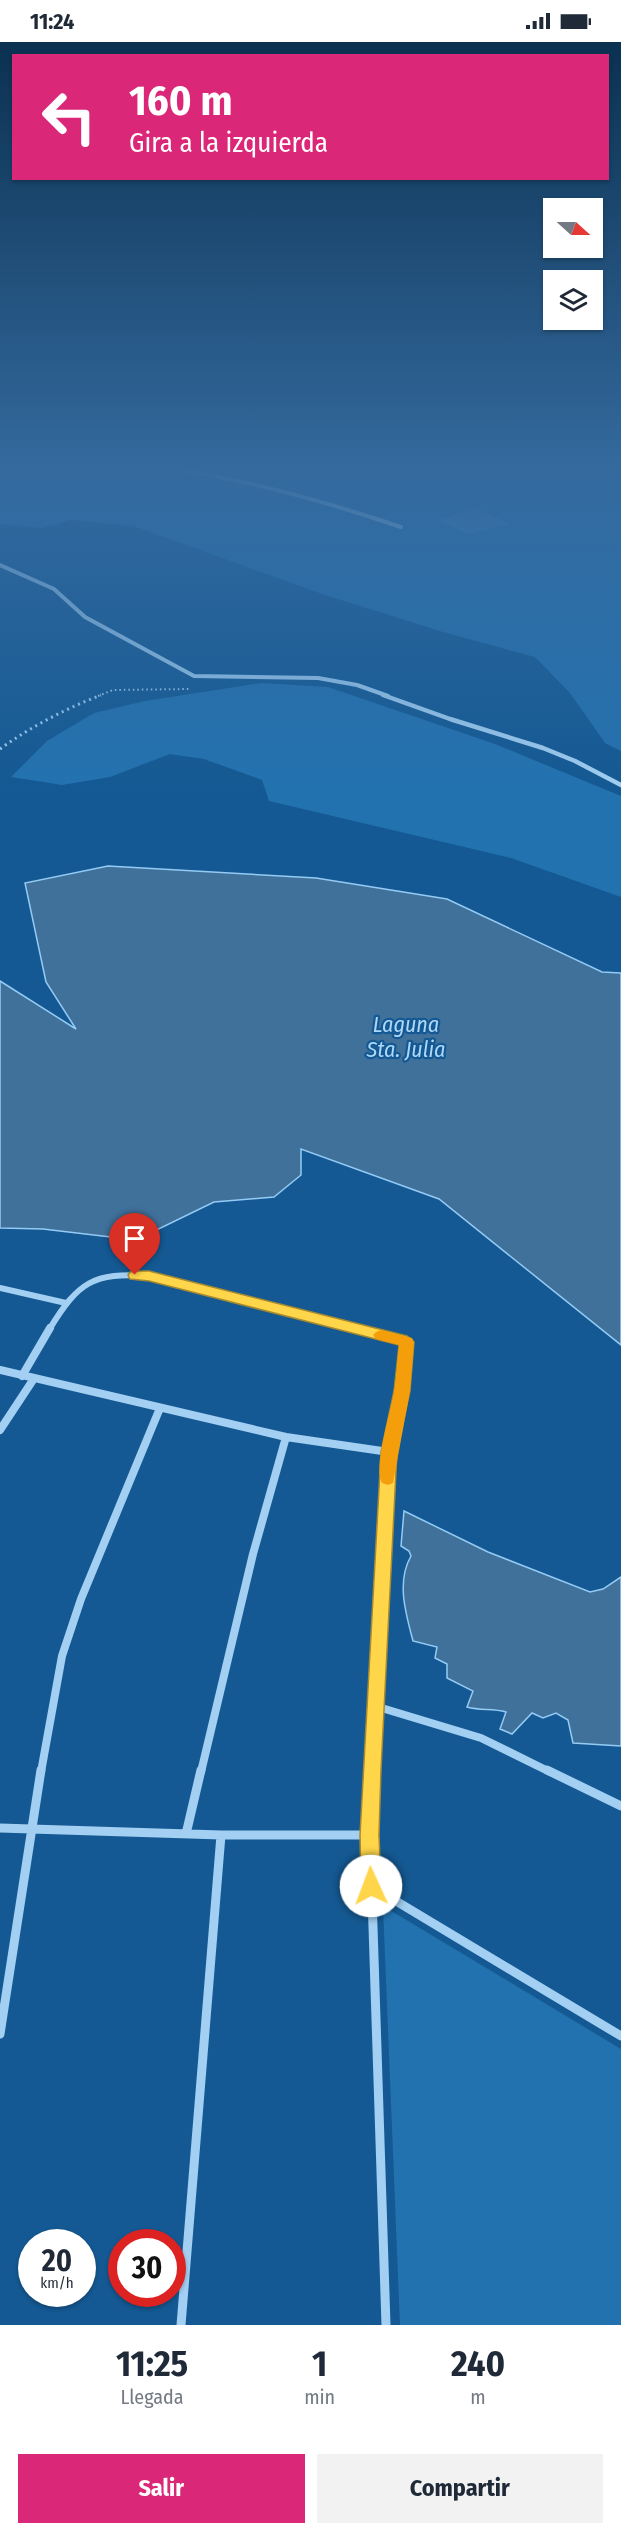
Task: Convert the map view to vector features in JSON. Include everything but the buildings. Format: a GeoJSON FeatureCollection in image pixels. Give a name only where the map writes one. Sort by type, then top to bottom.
{"type":"FeatureCollection","features":[{"type":"Feature","properties":{"kind":"street"},"geometry":{"type":"LineString","coordinates":[[28,578],[54,589],[85,617],[194,676],[318,678],[357,685],[450,719],[543,748],[575,761],[621,785]]}},
{"type":"Feature","properties":{"kind":"street"},"geometry":{"type":"LineString","coordinates":[[22,1376],[66,1303],[81,1288],[97,1278],[149,1276],[407,1342],[402,1391],[389,1452],[370,1835],[386,2325]]}},
{"type":"Feature","properties":{"kind":"street"},"geometry":{"type":"LineString","coordinates":[[0,1288],[66,1303]]}},
{"type":"Feature","properties":{"kind":"street"},"geometry":{"type":"LineString","coordinates":[[0,1370],[33,1380],[286,1437],[389,1452]]}},
{"type":"Feature","properties":{"kind":"street"},"geometry":{"type":"LineString","coordinates":[[0,1430],[33,1380]]}},
{"type":"Feature","properties":{"kind":"street"},"geometry":{"type":"LineString","coordinates":[[0,2034],[30,1829],[62,1656],[81,1599],[160,1408]]}},
{"type":"Feature","properties":{"kind":"street"},"geometry":{"type":"LineString","coordinates":[[186,1834],[253,1554],[286,1437]]}},
{"type":"Feature","properties":{"kind":"street"},"geometry":{"type":"LineString","coordinates":[[375,1706],[481,1738],[621,1806]]}},
{"type":"Feature","properties":{"kind":"street"},"geometry":{"type":"LineString","coordinates":[[0,1828],[221,1835],[370,1835]]}},
{"type":"Feature","properties":{"kind":"street"},"geometry":{"type":"LineString","coordinates":[[182,2325],[221,1835]]}},
{"type":"Feature","properties":{"kind":"street"},"geometry":{"type":"LineString","coordinates":[[371,1886],[621,2036]]}},
{"type":"Feature","properties":{"kind":"path"},"geometry":{"type":"LineString","coordinates":[[0,749],[18,735],[61,711],[113,690],[198,688],[223,678]]}},
{"type":"Feature","properties":{"kind":"shaded area"},"geometry":{"type":"Polygon","coordinates":[[[276,578],[621,578],[621,751],[605,743],[570,693],[535,657],[443,632],[276,578]]]}},
{"type":"Feature","properties":{"kind":"shaded area"},"geometry":{"type":"Polygon","coordinates":[[[261,683],[328,687],[495,744],[621,796],[621,897],[511,858],[269,801],[262,780],[204,759],[170,754],[110,777],[62,785],[11,777],[47,741],[94,713],[145,701],[261,683]]]}},
{"type":"Feature","properties":{"kind":"shaded area"},"geometry":{"type":"Polygon","coordinates":[[[383,1906],[621,2049],[621,2325],[400,2325],[383,1906]]]}},
{"type":"Feature","properties":{"kind":"water","name":"Laguna Sta. Julia"},"geometry":{"type":"Polygon","coordinates":[[[108,866],[316,878],[447,899],[602,972],[621,973],[621,1345],[439,1199],[301,1149],[301,1175],[274,1197],[214,1202],[136,1240],[43,1229],[0,1228],[0,981],[76,1029],[46,982],[25,883],[108,866]]]}},
{"type":"Feature","properties":{"kind":"water"},"geometry":{"type":"Polygon","coordinates":[[[404,1511],[488,1552],[590,1592],[603,1589],[621,1577],[621,1746],[573,1743],[568,1720],[556,1713],[543,1718],[532,1713],[512,1734],[500,1729],[506,1712],[467,1707],[473,1691],[447,1678],[447,1664],[435,1658],[437,1647],[413,1641],[403,1587],[406,1566],[411,1556],[409,1551],[401,1546],[404,1511]]]}},
{"type":"Feature","properties":{"kind":"slow traffic"},"geometry":{"type":"LineString","coordinates":[[381,1335],[407,1342],[402,1391],[389,1452],[388,1479]]}},
{"type":"Feature","properties":{"kind":"route"},"geometry":{"type":"LineString","coordinates":[[135,1275],[149,1276],[407,1342],[402,1391],[389,1452],[372,1770],[371,1886]]}}]}
